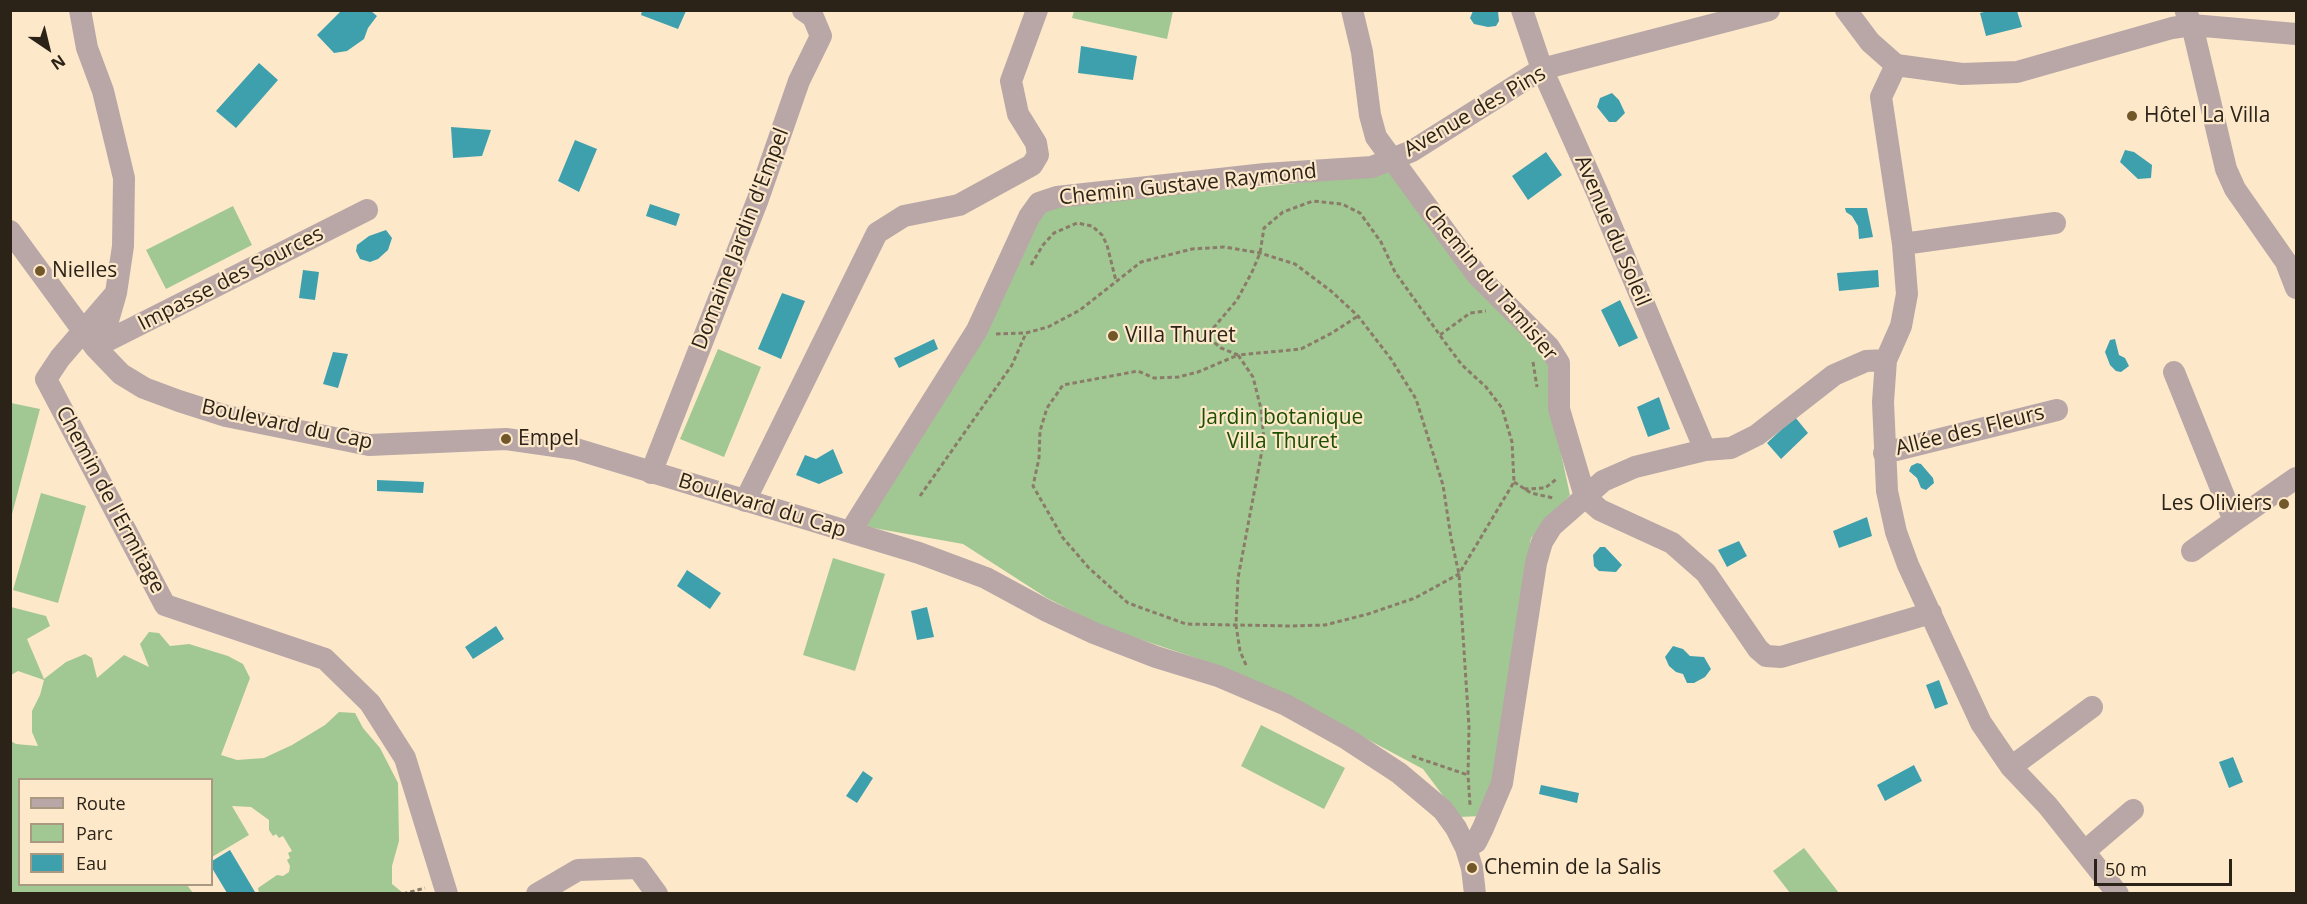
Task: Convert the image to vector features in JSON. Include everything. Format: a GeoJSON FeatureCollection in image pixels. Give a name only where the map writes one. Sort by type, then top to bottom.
{"type":"FeatureCollection","features":[{"type":"Feature","properties":{"kind":"street"},"geometry":{"type":"LineString","coordinates":[[80,10],[87,48],[103,91],[124,178],[123,246],[116,293],[105,331],[89,339]]}},
{"type":"Feature","properties":{"kind":"street","name":"Domaine Jardin d'Empel"},"geometry":{"type":"LineString","coordinates":[[651,473],[758,199],[799,81],[821,36],[813,17],[803,10]]}},
{"type":"Feature","properties":{"kind":"street"},"geometry":{"type":"LineString","coordinates":[[745,501],[878,232],[904,216],[959,205],[1032,165],[1038,155],[1036,142],[1018,114],[1011,81],[1037,10]]}},
{"type":"Feature","properties":{"kind":"street","name":"Chemin du Tamisier"},"geometry":{"type":"LineString","coordinates":[[1352,10],[1362,52],[1370,115],[1376,137],[1478,275],[1549,347],[1559,363],[1559,409],[1580,502]]}},
{"type":"Feature","properties":{"kind":"street","name":"Avenue du Soleil"},"geometry":{"type":"LineString","coordinates":[[1522,10],[1542,69],[1597,192],[1705,450]]}},
{"type":"Feature","properties":{"kind":"street","name":"Avenue des Pins"},"geometry":{"type":"LineString","coordinates":[[1392,160],[1412,151],[1542,69],[1769,10]]}},
{"type":"Feature","properties":{"kind":"street"},"geometry":{"type":"LineString","coordinates":[[1846,10],[1870,42],[1896,65],[1962,74],[2017,72],[2172,28],[2189,18],[2296,34]]}},
{"type":"Feature","properties":{"kind":"street"},"geometry":{"type":"LineString","coordinates":[[2189,18],[2226,169],[2235,189],[2286,262],[2296,288]]}},
{"type":"Feature","properties":{"kind":"street"},"geometry":{"type":"LineString","coordinates":[[1896,65],[1881,97],[1907,294],[1901,326],[1886,360],[1883,402],[1887,491],[1896,532],[1930,613],[1981,723],[2011,767],[2048,807],[2118,894]]}},
{"type":"Feature","properties":{"kind":"street","name":"Chemin Gustave Raymond"},"geometry":{"type":"LineString","coordinates":[[850,532],[976,330],[1029,217],[1039,203],[1056,198],[1265,174],[1372,167],[1392,160]]}},
{"type":"Feature","properties":{"kind":"street","name":"Impasse des Sources"},"geometry":{"type":"LineString","coordinates":[[89,339],[367,210]]}},
{"type":"Feature","properties":{"kind":"street"},"geometry":{"type":"LineString","coordinates":[[1902,244],[2055,223]]}},
{"type":"Feature","properties":{"kind":"street","name":"Boulevard du Cap"},"geometry":{"type":"LineString","coordinates":[[10,231],[89,339],[121,374],[136,384],[225,416],[369,445],[506,439],[576,449],[919,553],[986,578],[1094,633],[1156,657],[1218,676],[1286,705],[1347,739],[1399,773],[1443,810],[1456,828],[1466,848],[1472,868],[1474,894]]}},
{"type":"Feature","properties":{"kind":"street","name":"Chemin de l'Ermitage"},"geometry":{"type":"LineString","coordinates":[[89,339],[60,358],[46,379],[165,605],[325,659],[370,703],[405,758],[447,894]]}},
{"type":"Feature","properties":{"kind":"street"},"geometry":{"type":"LineString","coordinates":[[1466,848],[1476,842],[1502,783],[1536,562],[1542,542],[1552,526],[1603,481],[1635,467],[1705,450],[1731,448],[1757,435],[1834,375],[1866,361],[1886,360]]}},
{"type":"Feature","properties":{"kind":"street"},"geometry":{"type":"LineString","coordinates":[[2174,372],[2234,521]]}},
{"type":"Feature","properties":{"kind":"street","name":"Allée des Fleurs"},"geometry":{"type":"LineString","coordinates":[[1884,453],[2057,410]]}},
{"type":"Feature","properties":{"kind":"street"},"geometry":{"type":"LineString","coordinates":[[2192,551],[2296,478]]}},
{"type":"Feature","properties":{"kind":"street"},"geometry":{"type":"LineString","coordinates":[[1580,502],[1672,543],[1706,573],[1758,649],[1766,656],[1781,657],[1930,613]]}},
{"type":"Feature","properties":{"kind":"street"},"geometry":{"type":"LineString","coordinates":[[2011,767],[2092,707]]}},
{"type":"Feature","properties":{"kind":"street"},"geometry":{"type":"LineString","coordinates":[[2085,851],[2133,810]]}},
{"type":"Feature","properties":{"kind":"street"},"geometry":{"type":"LineString","coordinates":[[537,894],[578,870],[638,868],[657,894]]}},
{"type":"Feature","properties":{"kind":"path"},"geometry":{"type":"LineString","coordinates":[[1236,624],[1238,578],[1264,440],[1262,409],[1253,377],[1239,355],[1221,348],[1210,339],[1209,332],[1237,300],[1252,272],[1260,253],[1264,228],[1283,212],[1313,201],[1342,204],[1360,213],[1381,242],[1395,272],[1440,335],[1462,365],[1486,387],[1502,408],[1512,442],[1514,482],[1459,574],[1415,598],[1368,614],[1325,625],[1186,624],[1128,603],[1089,568],[1064,538],[1033,486],[1039,458],[1040,431],[1047,408],[1063,385],[1138,371],[1154,378],[1178,377],[1198,372],[1239,355],[1301,349],[1358,316]]}},
{"type":"Feature","properties":{"kind":"path"},"geometry":{"type":"LineString","coordinates":[[1029,269],[1043,245],[1054,233],[1077,223],[1092,226],[1102,235],[1107,245],[1116,281]]}},
{"type":"Feature","properties":{"kind":"path"},"geometry":{"type":"LineString","coordinates":[[976,330],[1001,335],[1026,333],[1048,327],[1080,310],[1141,262],[1192,249],[1224,247],[1260,253],[1295,264],[1331,291],[1358,316],[1391,359],[1416,399],[1443,485],[1459,574],[1469,727],[1468,775],[1471,817],[1483,828]]}},
{"type":"Feature","properties":{"kind":"path"},"geometry":{"type":"LineString","coordinates":[[1440,335],[1470,313],[1492,310]]}},
{"type":"Feature","properties":{"kind":"path"},"geometry":{"type":"LineString","coordinates":[[1001,335],[1003,326]]}},
{"type":"Feature","properties":{"kind":"path"},"geometry":{"type":"LineString","coordinates":[[920,496],[1012,365],[1026,333]]}},
{"type":"Feature","properties":{"kind":"path"},"geometry":{"type":"LineString","coordinates":[[1526,354],[1534,363],[1539,393]]}},
{"type":"Feature","properties":{"kind":"path"},"geometry":{"type":"LineString","coordinates":[[1524,489],[1545,488],[1558,479],[1557,469]]}},
{"type":"Feature","properties":{"kind":"path"},"geometry":{"type":"LineString","coordinates":[[1514,482],[1531,493],[1564,501],[1580,502]]}},
{"type":"Feature","properties":{"kind":"green space"},"geometry":{"type":"Polygon","coordinates":[[[1074,10],[1173,11],[1167,39],[1072,18],[1074,10]]]}},
{"type":"Feature","properties":{"kind":"green space","name":"Jardin botanique Villa Thuret"},"geometry":{"type":"Polygon","coordinates":[[[1390,172],[1553,364],[1551,407],[1570,495],[1531,538],[1494,773],[1482,816],[1459,817],[1423,769],[1290,698],[1214,664],[1106,628],[1047,598],[963,544],[868,527],[865,523],[1041,211],[1060,202],[1262,187],[1390,172]]]}},
{"type":"Feature","properties":{"kind":"green space"},"geometry":{"type":"Polygon","coordinates":[[[233,206],[252,245],[166,289],[146,250],[233,206]]]}},
{"type":"Feature","properties":{"kind":"green space"},"geometry":{"type":"Polygon","coordinates":[[[718,349],[761,367],[724,457],[680,439],[718,349]]]}},
{"type":"Feature","properties":{"kind":"green space"},"geometry":{"type":"Polygon","coordinates":[[[10,403],[40,409],[11,518],[10,403]]]}},
{"type":"Feature","properties":{"kind":"green space"},"geometry":{"type":"Polygon","coordinates":[[[41,493],[86,506],[58,603],[13,590],[41,493]]]}},
{"type":"Feature","properties":{"kind":"green space"},"geometry":{"type":"Polygon","coordinates":[[[833,558],[885,574],[855,671],[803,655],[833,558]]]}},
{"type":"Feature","properties":{"kind":"green space"},"geometry":{"type":"Polygon","coordinates":[[[11,607],[46,616],[50,626],[27,639],[44,679],[66,662],[85,654],[92,658],[97,678],[124,655],[149,667],[140,644],[149,632],[159,633],[170,646],[189,644],[228,656],[243,664],[250,678],[221,755],[237,760],[264,758],[292,745],[325,725],[339,712],[355,713],[363,728],[380,748],[398,783],[399,841],[392,866],[392,884],[403,893],[259,893],[258,888],[277,875],[283,876],[289,872],[288,853],[292,851],[283,836],[279,838],[276,834],[273,836],[269,830],[269,820],[251,807],[232,806],[249,835],[213,856],[213,778],[18,778],[18,886],[188,886],[193,893],[11,893],[11,741],[16,744],[38,746],[32,732],[32,711],[44,680],[18,671],[11,675],[11,607]]]}},
{"type":"Feature","properties":{"kind":"green space"},"geometry":{"type":"Polygon","coordinates":[[[1261,725],[1345,768],[1324,809],[1241,766],[1261,725]]]}},
{"type":"Feature","properties":{"kind":"green space"},"geometry":{"type":"Polygon","coordinates":[[[1804,848],[1839,893],[1790,893],[1773,871],[1804,848]]]}},
{"type":"Feature","properties":{"kind":"water"},"geometry":{"type":"Polygon","coordinates":[[[342,10],[371,11],[377,16],[368,28],[364,39],[347,51],[334,53],[317,35],[342,10]]]}},
{"type":"Feature","properties":{"kind":"water"},"geometry":{"type":"Polygon","coordinates":[[[642,10],[686,11],[678,29],[641,15],[642,10]]]}},
{"type":"Feature","properties":{"kind":"water"},"geometry":{"type":"Polygon","coordinates":[[[1992,10],[2017,11],[2022,27],[1986,36],[1980,13],[1992,10]]]}},
{"type":"Feature","properties":{"kind":"water"},"geometry":{"type":"Polygon","coordinates":[[[1473,11],[1498,11],[1499,21],[1496,26],[1488,27],[1474,24],[1470,18],[1473,11]]]}},
{"type":"Feature","properties":{"kind":"water"},"geometry":{"type":"Polygon","coordinates":[[[1081,46],[1137,56],[1133,80],[1078,73],[1081,46]]]}},
{"type":"Feature","properties":{"kind":"water"},"geometry":{"type":"Polygon","coordinates":[[[259,63],[278,80],[236,128],[216,111],[259,63]]]}},
{"type":"Feature","properties":{"kind":"water"},"geometry":{"type":"Polygon","coordinates":[[[1612,93],[1619,100],[1625,113],[1616,122],[1609,122],[1597,107],[1600,98],[1612,93]]]}},
{"type":"Feature","properties":{"kind":"water"},"geometry":{"type":"Polygon","coordinates":[[[451,127],[491,130],[482,156],[453,158],[451,127]]]}},
{"type":"Feature","properties":{"kind":"water"},"geometry":{"type":"Polygon","coordinates":[[[575,140],[597,149],[579,192],[558,181],[575,140]]]}},
{"type":"Feature","properties":{"kind":"water"},"geometry":{"type":"Polygon","coordinates":[[[2125,150],[2134,152],[2152,165],[2151,178],[2138,179],[2120,162],[2125,150]]]}},
{"type":"Feature","properties":{"kind":"water"},"geometry":{"type":"Polygon","coordinates":[[[1546,152],[1562,175],[1528,200],[1512,176],[1546,152]]]}},
{"type":"Feature","properties":{"kind":"water"},"geometry":{"type":"Polygon","coordinates":[[[650,204],[680,214],[676,226],[646,216],[650,204]]]}},
{"type":"Feature","properties":{"kind":"water"},"geometry":{"type":"Polygon","coordinates":[[[1845,208],[1867,208],[1873,237],[1859,239],[1858,226],[1845,208]]]}},
{"type":"Feature","properties":{"kind":"water"},"geometry":{"type":"Polygon","coordinates":[[[386,230],[392,238],[388,250],[378,259],[370,262],[360,259],[356,251],[357,245],[369,236],[386,230]]]}},
{"type":"Feature","properties":{"kind":"water"},"geometry":{"type":"Polygon","coordinates":[[[303,270],[319,272],[315,300],[299,298],[303,270]]]}},
{"type":"Feature","properties":{"kind":"water"},"geometry":{"type":"Polygon","coordinates":[[[1878,270],[1879,287],[1839,291],[1837,273],[1878,270]]]}},
{"type":"Feature","properties":{"kind":"water"},"geometry":{"type":"Polygon","coordinates":[[[782,293],[805,301],[781,359],[758,349],[782,293]]]}},
{"type":"Feature","properties":{"kind":"water"},"geometry":{"type":"Polygon","coordinates":[[[1620,300],[1638,338],[1619,347],[1601,310],[1620,300]]]}},
{"type":"Feature","properties":{"kind":"water"},"geometry":{"type":"Polygon","coordinates":[[[934,339],[938,349],[899,368],[894,358],[934,339]]]}},
{"type":"Feature","properties":{"kind":"water"},"geometry":{"type":"Polygon","coordinates":[[[2115,339],[2119,355],[2125,358],[2129,366],[2121,372],[2116,371],[2110,365],[2105,352],[2110,340],[2115,339]]]}},
{"type":"Feature","properties":{"kind":"water"},"geometry":{"type":"Polygon","coordinates":[[[333,352],[348,354],[338,388],[323,384],[333,352]]]}},
{"type":"Feature","properties":{"kind":"water"},"geometry":{"type":"Polygon","coordinates":[[[1659,397],[1670,429],[1648,437],[1637,407],[1659,397]]]}},
{"type":"Feature","properties":{"kind":"water"},"geometry":{"type":"Polygon","coordinates":[[[1795,417],[1808,433],[1781,459],[1767,443],[1795,417]]]}},
{"type":"Feature","properties":{"kind":"water"},"geometry":{"type":"Polygon","coordinates":[[[833,449],[843,473],[819,484],[796,475],[805,455],[816,459],[833,449]]]}},
{"type":"Feature","properties":{"kind":"water"},"geometry":{"type":"Polygon","coordinates":[[[1921,464],[1933,478],[1934,483],[1926,490],[1921,488],[1917,478],[1909,471],[1911,466],[1921,464]]]}},
{"type":"Feature","properties":{"kind":"water"},"geometry":{"type":"Polygon","coordinates":[[[377,480],[424,482],[423,493],[377,491],[377,480]]]}},
{"type":"Feature","properties":{"kind":"water"},"geometry":{"type":"Polygon","coordinates":[[[1867,517],[1872,536],[1839,548],[1833,531],[1867,517]]]}},
{"type":"Feature","properties":{"kind":"water"},"geometry":{"type":"Polygon","coordinates":[[[1739,541],[1747,556],[1727,567],[1718,550],[1739,541]]]}},
{"type":"Feature","properties":{"kind":"water"},"geometry":{"type":"Polygon","coordinates":[[[1600,547],[1605,547],[1622,565],[1616,572],[1599,571],[1594,566],[1593,555],[1600,547]]]}},
{"type":"Feature","properties":{"kind":"water"},"geometry":{"type":"Polygon","coordinates":[[[687,570],[721,593],[710,609],[677,586],[687,570]]]}},
{"type":"Feature","properties":{"kind":"water"},"geometry":{"type":"Polygon","coordinates":[[[927,607],[934,637],[917,640],[911,611],[927,607]]]}},
{"type":"Feature","properties":{"kind":"water"},"geometry":{"type":"Polygon","coordinates":[[[496,626],[504,639],[473,659],[465,647],[496,626]]]}},
{"type":"Feature","properties":{"kind":"water"},"geometry":{"type":"Polygon","coordinates":[[[1673,646],[1683,649],[1690,656],[1704,657],[1711,669],[1705,677],[1694,683],[1687,683],[1683,674],[1669,666],[1665,657],[1673,646]]]}},
{"type":"Feature","properties":{"kind":"water"},"geometry":{"type":"Polygon","coordinates":[[[1939,680],[1948,704],[1935,709],[1926,685],[1939,680]]]}},
{"type":"Feature","properties":{"kind":"water"},"geometry":{"type":"Polygon","coordinates":[[[2233,757],[2243,782],[2229,788],[2219,762],[2233,757]]]}},
{"type":"Feature","properties":{"kind":"water"},"geometry":{"type":"Polygon","coordinates":[[[1914,765],[1922,781],[1885,801],[1877,785],[1914,765]]]}},
{"type":"Feature","properties":{"kind":"water"},"geometry":{"type":"Polygon","coordinates":[[[863,771],[873,778],[857,803],[846,796],[863,771]]]}},
{"type":"Feature","properties":{"kind":"water"},"geometry":{"type":"Polygon","coordinates":[[[1541,785],[1579,793],[1577,803],[1539,794],[1541,785]]]}},
{"type":"Feature","properties":{"kind":"water"},"geometry":{"type":"Polygon","coordinates":[[[230,850],[255,892],[227,893],[213,870],[213,860],[230,850]]]}},
{"type":"Feature","properties":{"kind":"place","name":"Hôtel La Villa"},"geometry":{"type":"Point","coordinates":[2132,116]}},
{"type":"Feature","properties":{"kind":"place","name":"Nielles"},"geometry":{"type":"Point","coordinates":[40,271]}},
{"type":"Feature","properties":{"kind":"place","name":"Villa Thuret"},"geometry":{"type":"Point","coordinates":[1113,336]}},
{"type":"Feature","properties":{"kind":"place","name":"Empel"},"geometry":{"type":"Point","coordinates":[506,439]}},
{"type":"Feature","properties":{"kind":"place","name":"Les Oliviers"},"geometry":{"type":"Point","coordinates":[2284,504]}},
{"type":"Feature","properties":{"kind":"place","name":"Chemin de la Salis"},"geometry":{"type":"Point","coordinates":[1472,868]}}]}
